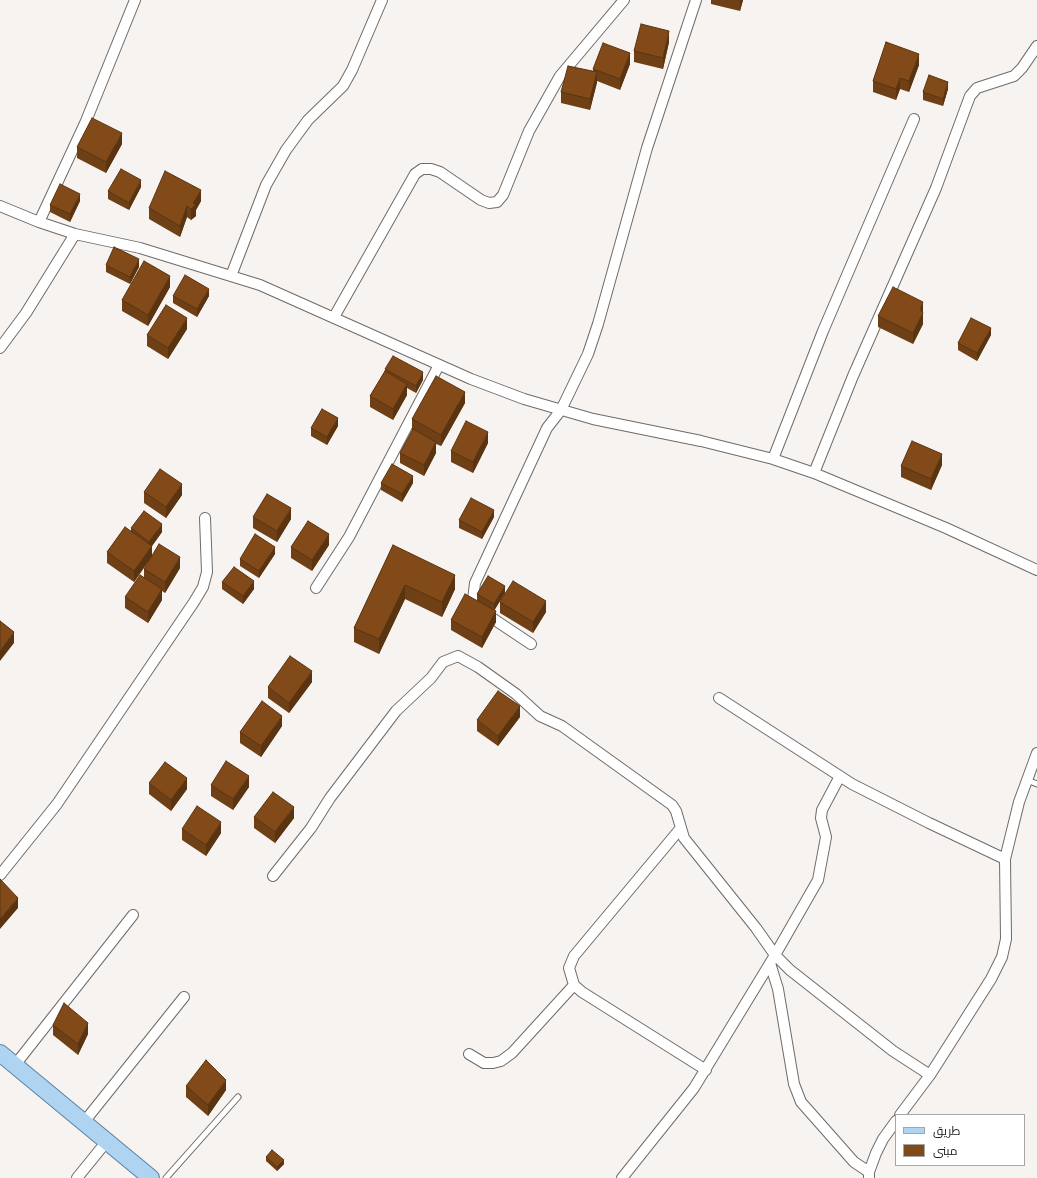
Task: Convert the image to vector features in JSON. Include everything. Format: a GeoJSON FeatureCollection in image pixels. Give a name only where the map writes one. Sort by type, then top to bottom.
{"type":"FeatureCollection","features":[{"type":"Feature","properties":{"kind":"main road"},"geometry":{"type":"LineString","coordinates":[[0,1053],[151,1178]]}},
{"type":"Feature","properties":{"kind":"street"},"geometry":{"type":"LineString","coordinates":[[39,222],[86,121],[135,0]]}},
{"type":"Feature","properties":{"kind":"street"},"geometry":{"type":"LineString","coordinates":[[231,276],[266,185],[286,150],[308,120],[343,86],[352,70],[382,0]]}},
{"type":"Feature","properties":{"kind":"street"},"geometry":{"type":"LineString","coordinates":[[334,317],[415,174],[422,169],[432,169],[440,172],[482,200],[489,203],[497,202],[503,195],[529,131],[560,76],[624,0]]}},
{"type":"Feature","properties":{"kind":"street"},"geometry":{"type":"LineString","coordinates":[[531,644],[480,610],[473,600],[475,583],[547,428],[561,410],[579,375],[598,324],[638,177],[696,0]]}},
{"type":"Feature","properties":{"kind":"street"},"geometry":{"type":"LineString","coordinates":[[814,473],[856,370],[936,188],[970,96],[977,88],[1014,76],[1022,68],[1037,46]]}},
{"type":"Feature","properties":{"kind":"street"},"geometry":{"type":"LineString","coordinates":[[773,459],[822,331],[914,119]]}},
{"type":"Feature","properties":{"kind":"street"},"geometry":{"type":"LineString","coordinates":[[0,206],[39,222],[75,234],[140,248],[260,285],[439,365],[524,399],[593,419],[701,441],[773,459],[814,473],[946,528],[1037,570]]}},
{"type":"Feature","properties":{"kind":"street"},"geometry":{"type":"LineString","coordinates":[[0,348],[26,313],[75,234]]}},
{"type":"Feature","properties":{"kind":"street"},"geometry":{"type":"LineString","coordinates":[[316,588],[349,537],[439,365]]}},
{"type":"Feature","properties":{"kind":"street"},"geometry":{"type":"LineString","coordinates":[[0,875],[57,804],[203,587],[207,572],[205,518]]}},
{"type":"Feature","properties":{"kind":"street"},"geometry":{"type":"LineString","coordinates":[[273,876],[311,828],[330,798],[396,711],[431,678],[443,662],[458,656],[478,667],[516,694],[540,716],[562,726],[672,805],[679,819],[680,829],[692,850],[756,928],[773,959],[794,1084],[801,1102],[854,1162],[869,1175],[883,1138],[895,1122]]}},
{"type":"Feature","properties":{"kind":"street"},"geometry":{"type":"LineString","coordinates":[[719,698],[840,776],[929,823],[1006,859]]}},
{"type":"Feature","properties":{"kind":"street"},"geometry":{"type":"LineString","coordinates":[[901,1114],[930,1075],[991,979],[1002,957],[1006,940],[1006,859],[1019,802],[1037,753]]}},
{"type":"Feature","properties":{"kind":"street"},"geometry":{"type":"LineString","coordinates":[[622,1178],[694,1088],[706,1070],[773,959],[818,880],[826,837],[821,818],[822,810],[840,776]]}},
{"type":"Feature","properties":{"kind":"street"},"geometry":{"type":"LineString","coordinates":[[680,829],[574,956],[569,968],[574,985],[706,1070]]}},
{"type":"Feature","properties":{"kind":"street"},"geometry":{"type":"LineString","coordinates":[[14,1064],[133,915]]}},
{"type":"Feature","properties":{"kind":"street"},"geometry":{"type":"LineString","coordinates":[[773,959],[790,970],[894,1051],[930,1075]]}},
{"type":"Feature","properties":{"kind":"street"},"geometry":{"type":"LineString","coordinates":[[469,1054],[484,1062],[493,1063],[501,1061],[512,1053],[574,985]]}},
{"type":"Feature","properties":{"kind":"street"},"geometry":{"type":"LineString","coordinates":[[84,1122],[184,997]]}},
{"type":"Feature","properties":{"kind":"street"},"geometry":{"type":"LineString","coordinates":[[77,1178],[107,1141]]}},
{"type":"Feature","properties":{"kind":"lane"},"geometry":{"type":"LineString","coordinates":[[1027,780],[1037,784]]}},
{"type":"Feature","properties":{"kind":"lane"},"geometry":{"type":"LineString","coordinates":[[166,1178],[238,1097]]}},
{"type":"Feature","properties":{"kind":"building"},"geometry":{"type":"Polygon","coordinates":[[[641,24],[669,31],[663,58],[634,51],[641,24]]]}},
{"type":"Feature","properties":{"kind":"building"},"geometry":{"type":"Polygon","coordinates":[[[886,42],[919,54],[909,81],[900,78],[896,89],[873,81],[886,42]]]}},
{"type":"Feature","properties":{"kind":"building"},"geometry":{"type":"Polygon","coordinates":[[[603,43],[630,53],[620,79],[593,69],[603,43]]]}},
{"type":"Feature","properties":{"kind":"building"},"geometry":{"type":"Polygon","coordinates":[[[568,66],[597,72],[590,99],[561,92],[568,66]]]}},
{"type":"Feature","properties":{"kind":"building"},"geometry":{"type":"Polygon","coordinates":[[[929,75],[948,82],[943,99],[923,92],[929,75]]]}},
{"type":"Feature","properties":{"kind":"building"},"geometry":{"type":"Polygon","coordinates":[[[92,118],[122,133],[106,162],[77,147],[92,118]]]}},
{"type":"Feature","properties":{"kind":"building"},"geometry":{"type":"Polygon","coordinates":[[[121,169],[141,180],[129,203],[108,191],[121,169]]]}},
{"type":"Feature","properties":{"kind":"building"},"geometry":{"type":"Polygon","coordinates":[[[165,171],[201,190],[193,203],[196,205],[191,209],[187,206],[180,226],[149,208],[165,171]]]}},
{"type":"Feature","properties":{"kind":"building"},"geometry":{"type":"Polygon","coordinates":[[[60,184],[80,194],[70,214],[50,205],[60,184]]]}},
{"type":"Feature","properties":{"kind":"building"},"geometry":{"type":"Polygon","coordinates":[[[114,247],[139,259],[130,277],[106,265],[114,247]]]}},
{"type":"Feature","properties":{"kind":"building"},"geometry":{"type":"Polygon","coordinates":[[[144,261],[170,276],[148,315],[122,300],[144,261]]]}},
{"type":"Feature","properties":{"kind":"building"},"geometry":{"type":"Polygon","coordinates":[[[185,275],[209,289],[197,309],[173,296],[185,275]]]}},
{"type":"Feature","properties":{"kind":"building"},"geometry":{"type":"Polygon","coordinates":[[[893,287],[923,302],[920,309],[923,313],[913,333],[878,316],[893,287]]]}},
{"type":"Feature","properties":{"kind":"building"},"geometry":{"type":"Polygon","coordinates":[[[166,305],[187,318],[168,348],[147,335],[166,305]]]}},
{"type":"Feature","properties":{"kind":"building"},"geometry":{"type":"Polygon","coordinates":[[[971,318],[991,328],[977,353],[958,343],[971,318]]]}},
{"type":"Feature","properties":{"kind":"building"},"geometry":{"type":"Polygon","coordinates":[[[393,356],[423,372],[416,386],[385,369],[393,356]]]}},
{"type":"Feature","properties":{"kind":"building"},"geometry":{"type":"Polygon","coordinates":[[[385,371],[407,384],[393,409],[370,396],[385,371]]]}},
{"type":"Feature","properties":{"kind":"building"},"geometry":{"type":"Polygon","coordinates":[[[436,376],[465,392],[441,435],[412,419],[436,376]]]}},
{"type":"Feature","properties":{"kind":"building"},"geometry":{"type":"Polygon","coordinates":[[[322,409],[338,418],[327,437],[311,428],[322,409]]]}},
{"type":"Feature","properties":{"kind":"building"},"geometry":{"type":"Polygon","coordinates":[[[466,421],[488,432],[473,462],[451,451],[466,421]]]}},
{"type":"Feature","properties":{"kind":"building"},"geometry":{"type":"Polygon","coordinates":[[[413,429],[436,442],[424,465],[400,453],[413,429]]]}},
{"type":"Feature","properties":{"kind":"building"},"geometry":{"type":"Polygon","coordinates":[[[912,441],[942,454],[931,479],[901,466],[912,441]]]}},
{"type":"Feature","properties":{"kind":"building"},"geometry":{"type":"Polygon","coordinates":[[[392,464],[413,476],[402,494],[381,483],[392,464]]]}},
{"type":"Feature","properties":{"kind":"building"},"geometry":{"type":"Polygon","coordinates":[[[160,469],[182,484],[166,507],[144,492],[160,469]]]}},
{"type":"Feature","properties":{"kind":"building"},"geometry":{"type":"Polygon","coordinates":[[[267,494],[291,508],[277,531],[253,517],[267,494]]]}},
{"type":"Feature","properties":{"kind":"building"},"geometry":{"type":"Polygon","coordinates":[[[471,498],[494,510],[482,532],[459,520],[471,498]]]}},
{"type":"Feature","properties":{"kind":"building"},"geometry":{"type":"Polygon","coordinates":[[[144,511],[162,524],[149,542],[131,528],[144,511]]]}},
{"type":"Feature","properties":{"kind":"building"},"geometry":{"type":"Polygon","coordinates":[[[308,521],[329,534],[312,560],[291,547],[308,521]]]}},
{"type":"Feature","properties":{"kind":"building"},"geometry":{"type":"Polygon","coordinates":[[[125,527],[152,546],[134,571],[107,552],[125,527]]]}},
{"type":"Feature","properties":{"kind":"building"},"geometry":{"type":"Polygon","coordinates":[[[255,534],[275,547],[259,571],[240,559],[255,534]]]}},
{"type":"Feature","properties":{"kind":"building"},"geometry":{"type":"Polygon","coordinates":[[[159,544],[180,557],[165,582],[144,569],[159,544]]]}},
{"type":"Feature","properties":{"kind":"building"},"geometry":{"type":"Polygon","coordinates":[[[393,545],[455,575],[442,602],[405,585],[379,639],[354,628],[393,545]]]}},
{"type":"Feature","properties":{"kind":"building"},"geometry":{"type":"Polygon","coordinates":[[[234,567],[254,581],[243,596],[222,582],[234,567]]]}},
{"type":"Feature","properties":{"kind":"building"},"geometry":{"type":"Polygon","coordinates":[[[140,575],[162,589],[148,612],[125,597],[140,575]]]}},
{"type":"Feature","properties":{"kind":"building"},"geometry":{"type":"Polygon","coordinates":[[[488,576],[505,586],[494,604],[477,594],[488,576]]]}},
{"type":"Feature","properties":{"kind":"building"},"geometry":{"type":"Polygon","coordinates":[[[513,581],[546,601],[533,622],[500,602],[513,581]]]}},
{"type":"Feature","properties":{"kind":"building"},"geometry":{"type":"Polygon","coordinates":[[[465,594],[496,611],[482,637],[451,620],[465,594]]]}},
{"type":"Feature","properties":{"kind":"building"},"geometry":{"type":"Polygon","coordinates":[[[0,621],[14,632],[0,651],[0,621]]]}},
{"type":"Feature","properties":{"kind":"building"},"geometry":{"type":"Polygon","coordinates":[[[290,656],[312,671],[289,703],[268,687],[290,656]]]}},
{"type":"Feature","properties":{"kind":"building"},"geometry":{"type":"Polygon","coordinates":[[[498,691],[520,706],[498,736],[477,720],[498,691]]]}},
{"type":"Feature","properties":{"kind":"building"},"geometry":{"type":"Polygon","coordinates":[[[262,701],[282,716],[261,746],[240,732],[262,701]]]}},
{"type":"Feature","properties":{"kind":"building"},"geometry":{"type":"Polygon","coordinates":[[[226,761],[249,776],[233,799],[211,785],[226,761]]]}},
{"type":"Feature","properties":{"kind":"building"},"geometry":{"type":"Polygon","coordinates":[[[165,762],[187,778],[171,800],[149,783],[165,762]]]}},
{"type":"Feature","properties":{"kind":"building"},"geometry":{"type":"Polygon","coordinates":[[[273,792],[294,807],[275,832],[254,817],[273,792]]]}},
{"type":"Feature","properties":{"kind":"building"},"geometry":{"type":"Polygon","coordinates":[[[197,806],[221,822],[206,845],[182,829],[197,806]]]}},
{"type":"Feature","properties":{"kind":"building"},"geometry":{"type":"Polygon","coordinates":[[[0,879],[18,898],[0,919],[0,879]]]}},
{"type":"Feature","properties":{"kind":"building"},"geometry":{"type":"Polygon","coordinates":[[[64,1003],[88,1023],[78,1044],[53,1025],[64,1003]]]}},
{"type":"Feature","properties":{"kind":"building"},"geometry":{"type":"Polygon","coordinates":[[[206,1060],[226,1080],[208,1105],[186,1086],[206,1060]]]}},
{"type":"Feature","properties":{"kind":"building"},"geometry":{"type":"Polygon","coordinates":[[[272,1150],[284,1160],[277,1167],[266,1157],[272,1150]]]}}]}
